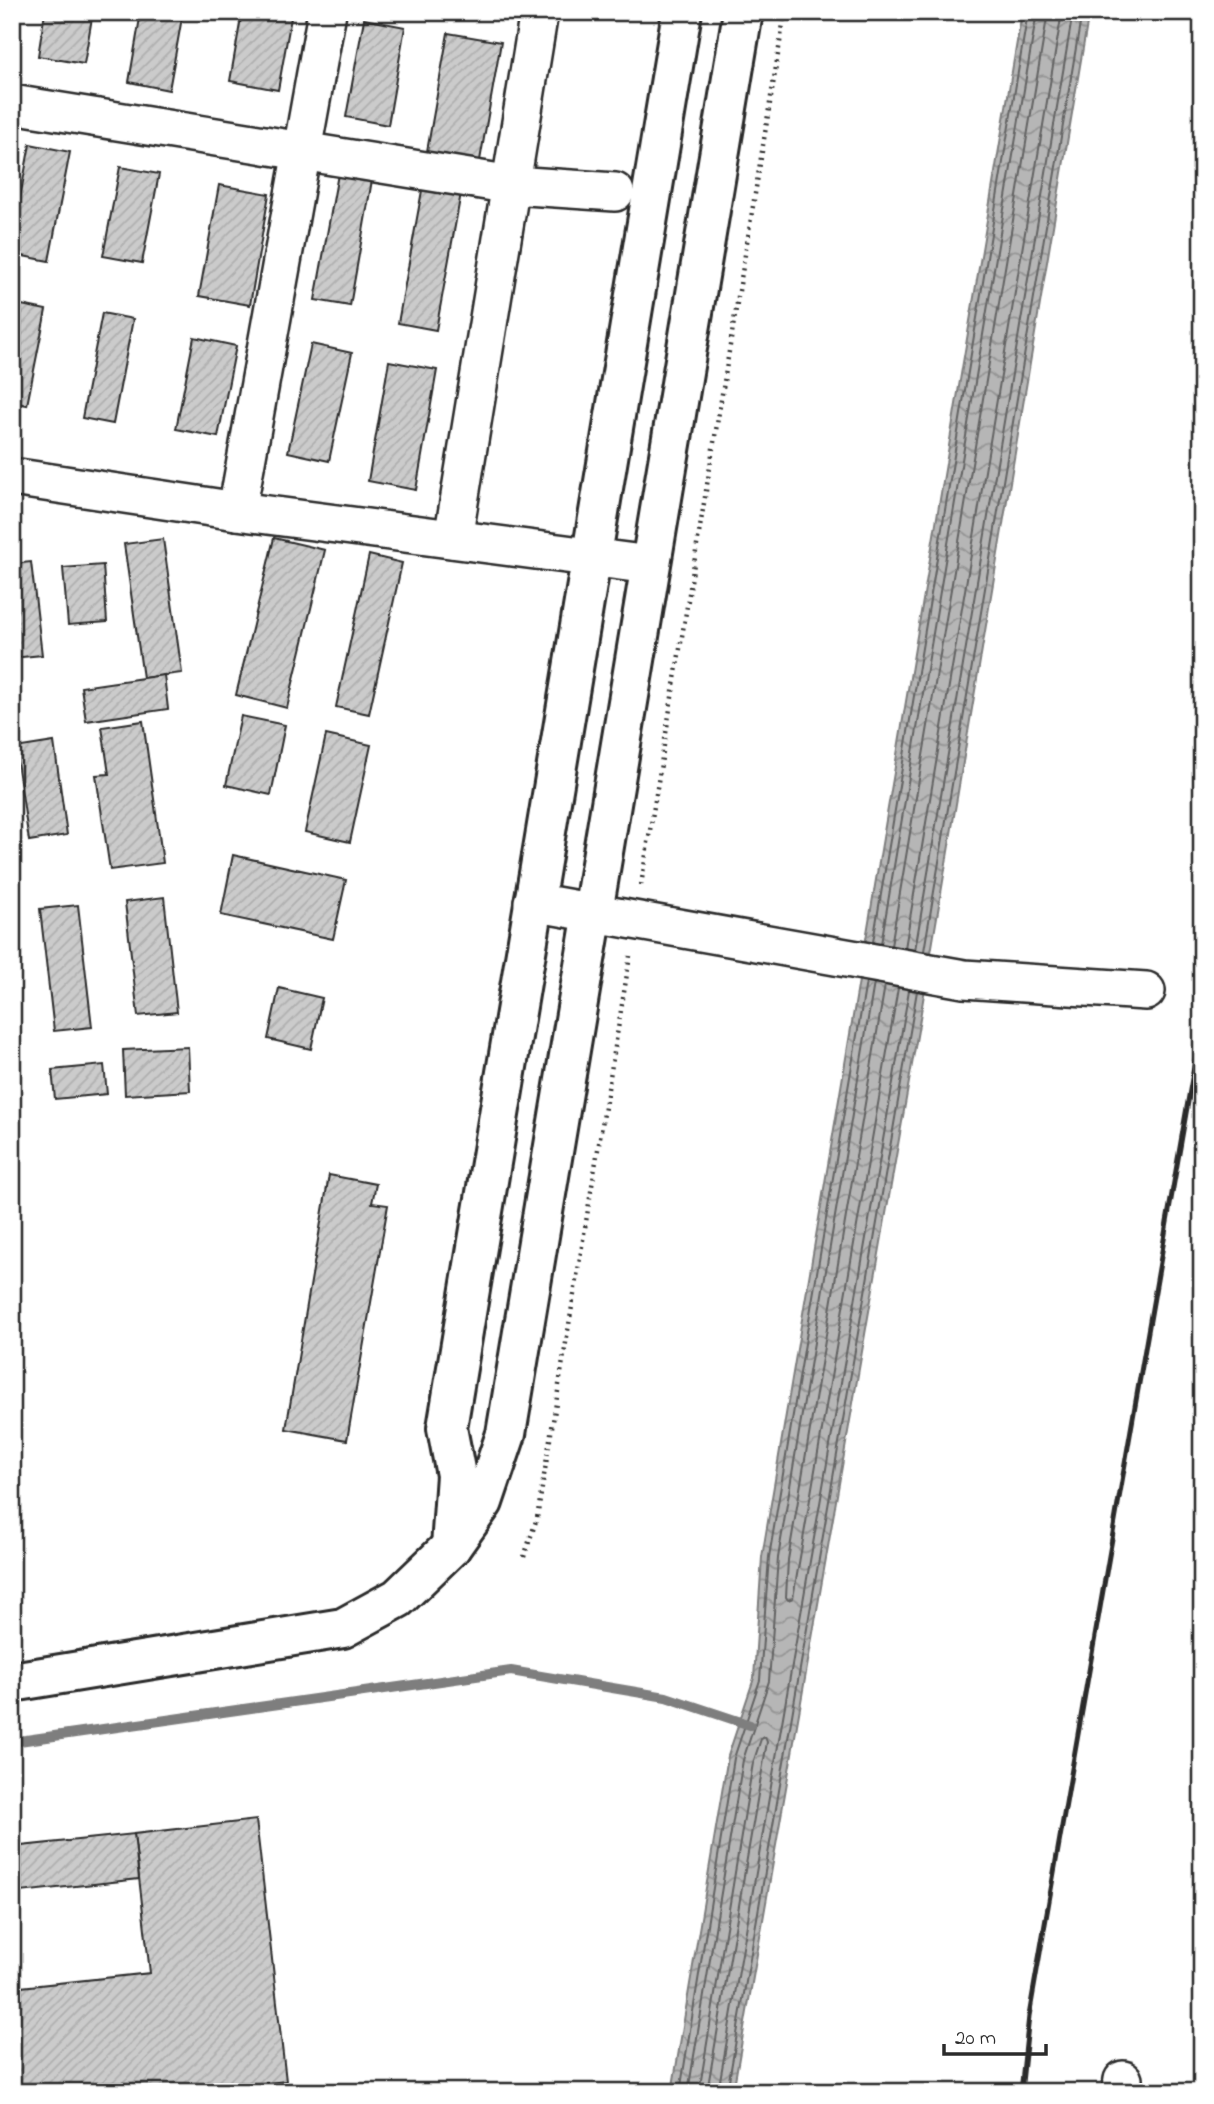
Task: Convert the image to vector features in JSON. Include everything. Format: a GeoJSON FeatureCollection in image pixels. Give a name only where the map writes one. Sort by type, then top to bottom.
{"type":"FeatureCollection","features":[{"type":"Feature","properties":{"kind":"street"},"geometry":{"type":"LineString","coordinates":[[237,511],[327,12]]}},
{"type":"Feature","properties":{"kind":"street"},"geometry":{"type":"LineString","coordinates":[[453,539],[539,12]]}},
{"type":"Feature","properties":{"kind":"street"},"geometry":{"type":"LineString","coordinates":[[451,1547],[456,1475],[447,1428],[682,12]]}},
{"type":"Feature","properties":{"kind":"street"},"geometry":{"type":"LineString","coordinates":[[12,1682],[343,1628],[398,1598],[451,1547],[483,1502],[506,1434],[743,12]]}},
{"type":"Feature","properties":{"kind":"street"},"geometry":{"type":"LineString","coordinates":[[12,104],[512,186],[615,192]]}},
{"type":"Feature","properties":{"kind":"street"},"geometry":{"type":"LineString","coordinates":[[12,477],[237,511],[650,565]]}},
{"type":"Feature","properties":{"kind":"street"},"geometry":{"type":"LineString","coordinates":[[533,902],[964,979],[1146,992]]}},
{"type":"Feature","properties":{"kind":"path"},"geometry":{"type":"LineString","coordinates":[[524,1557],[537,1518],[785,12]]}},
{"type":"Feature","properties":{"kind":"water"},"geometry":{"type":"Polygon","coordinates":[[[1022,12],[1089,12],[918,1030],[733,2092],[672,2092],[728,1756],[754,1678],[762,1557],[1022,12]]]}},
{"type":"Feature","properties":{"kind":"building"},"geometry":{"type":"Polygon","coordinates":[[[45,12],[93,12],[84,64],[38,56],[45,12]]]}},
{"type":"Feature","properties":{"kind":"building"},"geometry":{"type":"Polygon","coordinates":[[[141,12],[183,12],[169,90],[129,82],[141,12]]]}},
{"type":"Feature","properties":{"kind":"building"},"geometry":{"type":"Polygon","coordinates":[[[242,12],[292,12],[278,90],[230,81],[242,12]]]}},
{"type":"Feature","properties":{"kind":"building"},"geometry":{"type":"Polygon","coordinates":[[[364,19],[405,27],[388,125],[346,117],[364,19]]]}},
{"type":"Feature","properties":{"kind":"building"},"geometry":{"type":"Polygon","coordinates":[[[448,33],[501,42],[479,166],[426,157],[448,33]]]}},
{"type":"Feature","properties":{"kind":"building"},"geometry":{"type":"Polygon","coordinates":[[[30,144],[70,152],[49,261],[12,254],[12,240],[30,144]]]}},
{"type":"Feature","properties":{"kind":"building"},"geometry":{"type":"Polygon","coordinates":[[[120,167],[159,174],[142,263],[103,256],[120,167]]]}},
{"type":"Feature","properties":{"kind":"building"},"geometry":{"type":"Polygon","coordinates":[[[338,174],[372,180],[350,306],[315,300],[338,174]]]}},
{"type":"Feature","properties":{"kind":"building"},"geometry":{"type":"Polygon","coordinates":[[[219,185],[269,194],[250,305],[199,296],[219,185]]]}},
{"type":"Feature","properties":{"kind":"building"},"geometry":{"type":"Polygon","coordinates":[[[423,185],[461,193],[436,330],[398,323],[423,185]]]}},
{"type":"Feature","properties":{"kind":"building"},"geometry":{"type":"Polygon","coordinates":[[[12,303],[46,310],[27,405],[12,402],[12,303]]]}},
{"type":"Feature","properties":{"kind":"building"},"geometry":{"type":"Polygon","coordinates":[[[102,313],[133,319],[113,424],[82,418],[102,313]]]}},
{"type":"Feature","properties":{"kind":"building"},"geometry":{"type":"Polygon","coordinates":[[[194,337],[236,346],[218,437],[176,429],[194,337]]]}},
{"type":"Feature","properties":{"kind":"building"},"geometry":{"type":"Polygon","coordinates":[[[311,344],[352,353],[329,461],[288,452],[311,344]]]}},
{"type":"Feature","properties":{"kind":"building"},"geometry":{"type":"Polygon","coordinates":[[[389,361],[437,370],[416,490],[368,481],[389,361]]]}},
{"type":"Feature","properties":{"kind":"building"},"geometry":{"type":"Polygon","coordinates":[[[274,538],[325,550],[287,708],[236,695],[274,538]]]}},
{"type":"Feature","properties":{"kind":"building"},"geometry":{"type":"Polygon","coordinates":[[[163,539],[182,673],[143,678],[124,544],[163,539]]]}},
{"type":"Feature","properties":{"kind":"building"},"geometry":{"type":"Polygon","coordinates":[[[369,555],[402,563],[369,714],[336,707],[369,555]]]}},
{"type":"Feature","properties":{"kind":"building"},"geometry":{"type":"Polygon","coordinates":[[[31,562],[42,655],[12,658],[12,564],[31,562]]]}},
{"type":"Feature","properties":{"kind":"building"},"geometry":{"type":"Polygon","coordinates":[[[103,565],[107,622],[68,625],[63,568],[103,565]]]}},
{"type":"Feature","properties":{"kind":"building"},"geometry":{"type":"Polygon","coordinates":[[[164,675],[168,709],[86,721],[81,687],[164,675]]]}},
{"type":"Feature","properties":{"kind":"building"},"geometry":{"type":"Polygon","coordinates":[[[241,716],[285,725],[271,795],[226,785],[241,716]]]}},
{"type":"Feature","properties":{"kind":"building"},"geometry":{"type":"Polygon","coordinates":[[[143,721],[163,863],[110,870],[96,775],[109,774],[102,727],[143,721]]]}},
{"type":"Feature","properties":{"kind":"building"},"geometry":{"type":"Polygon","coordinates":[[[326,735],[371,745],[350,842],[305,832],[326,735]]]}},
{"type":"Feature","properties":{"kind":"building"},"geometry":{"type":"Polygon","coordinates":[[[54,742],[67,835],[29,841],[15,748],[54,742]]]}},
{"type":"Feature","properties":{"kind":"building"},"geometry":{"type":"Polygon","coordinates":[[[233,855],[346,880],[333,939],[221,915],[233,855]]]}},
{"type":"Feature","properties":{"kind":"building"},"geometry":{"type":"Polygon","coordinates":[[[164,897],[177,1012],[138,1016],[125,902],[164,897]]]}},
{"type":"Feature","properties":{"kind":"building"},"geometry":{"type":"Polygon","coordinates":[[[78,905],[92,1027],[54,1031],[40,909],[78,905]]]}},
{"type":"Feature","properties":{"kind":"building"},"geometry":{"type":"Polygon","coordinates":[[[279,988],[322,998],[311,1049],[268,1039],[279,988]]]}},
{"type":"Feature","properties":{"kind":"building"},"geometry":{"type":"Polygon","coordinates":[[[188,1047],[190,1091],[125,1095],[123,1050],[188,1047]]]}},
{"type":"Feature","properties":{"kind":"building"},"geometry":{"type":"Polygon","coordinates":[[[104,1065],[107,1094],[55,1099],[52,1070],[104,1065]]]}},
{"type":"Feature","properties":{"kind":"building"},"geometry":{"type":"Polygon","coordinates":[[[329,1175],[376,1184],[372,1203],[388,1205],[347,1440],[286,1429],[329,1175]]]}},
{"type":"Feature","properties":{"kind":"building"},"geometry":{"type":"Polygon","coordinates":[[[256,1820],[286,2081],[194,2092],[12,2092],[12,1988],[150,1973],[134,1834],[256,1820]]]}},
{"type":"Feature","properties":{"kind":"building"},"geometry":{"type":"Polygon","coordinates":[[[134,1834],[139,1879],[12,1893],[12,1847],[134,1834]]]}},
{"type":"Feature","properties":{"kind":"waterway"},"geometry":{"type":"LineString","coordinates":[[12,1742],[511,1671],[666,1697],[750,1725]]}},
{"type":"Feature","properties":{"kind":"railway"},"geometry":{"type":"LineString","coordinates":[[1021,2092],[1029,2016],[1202,1021]]}}]}
